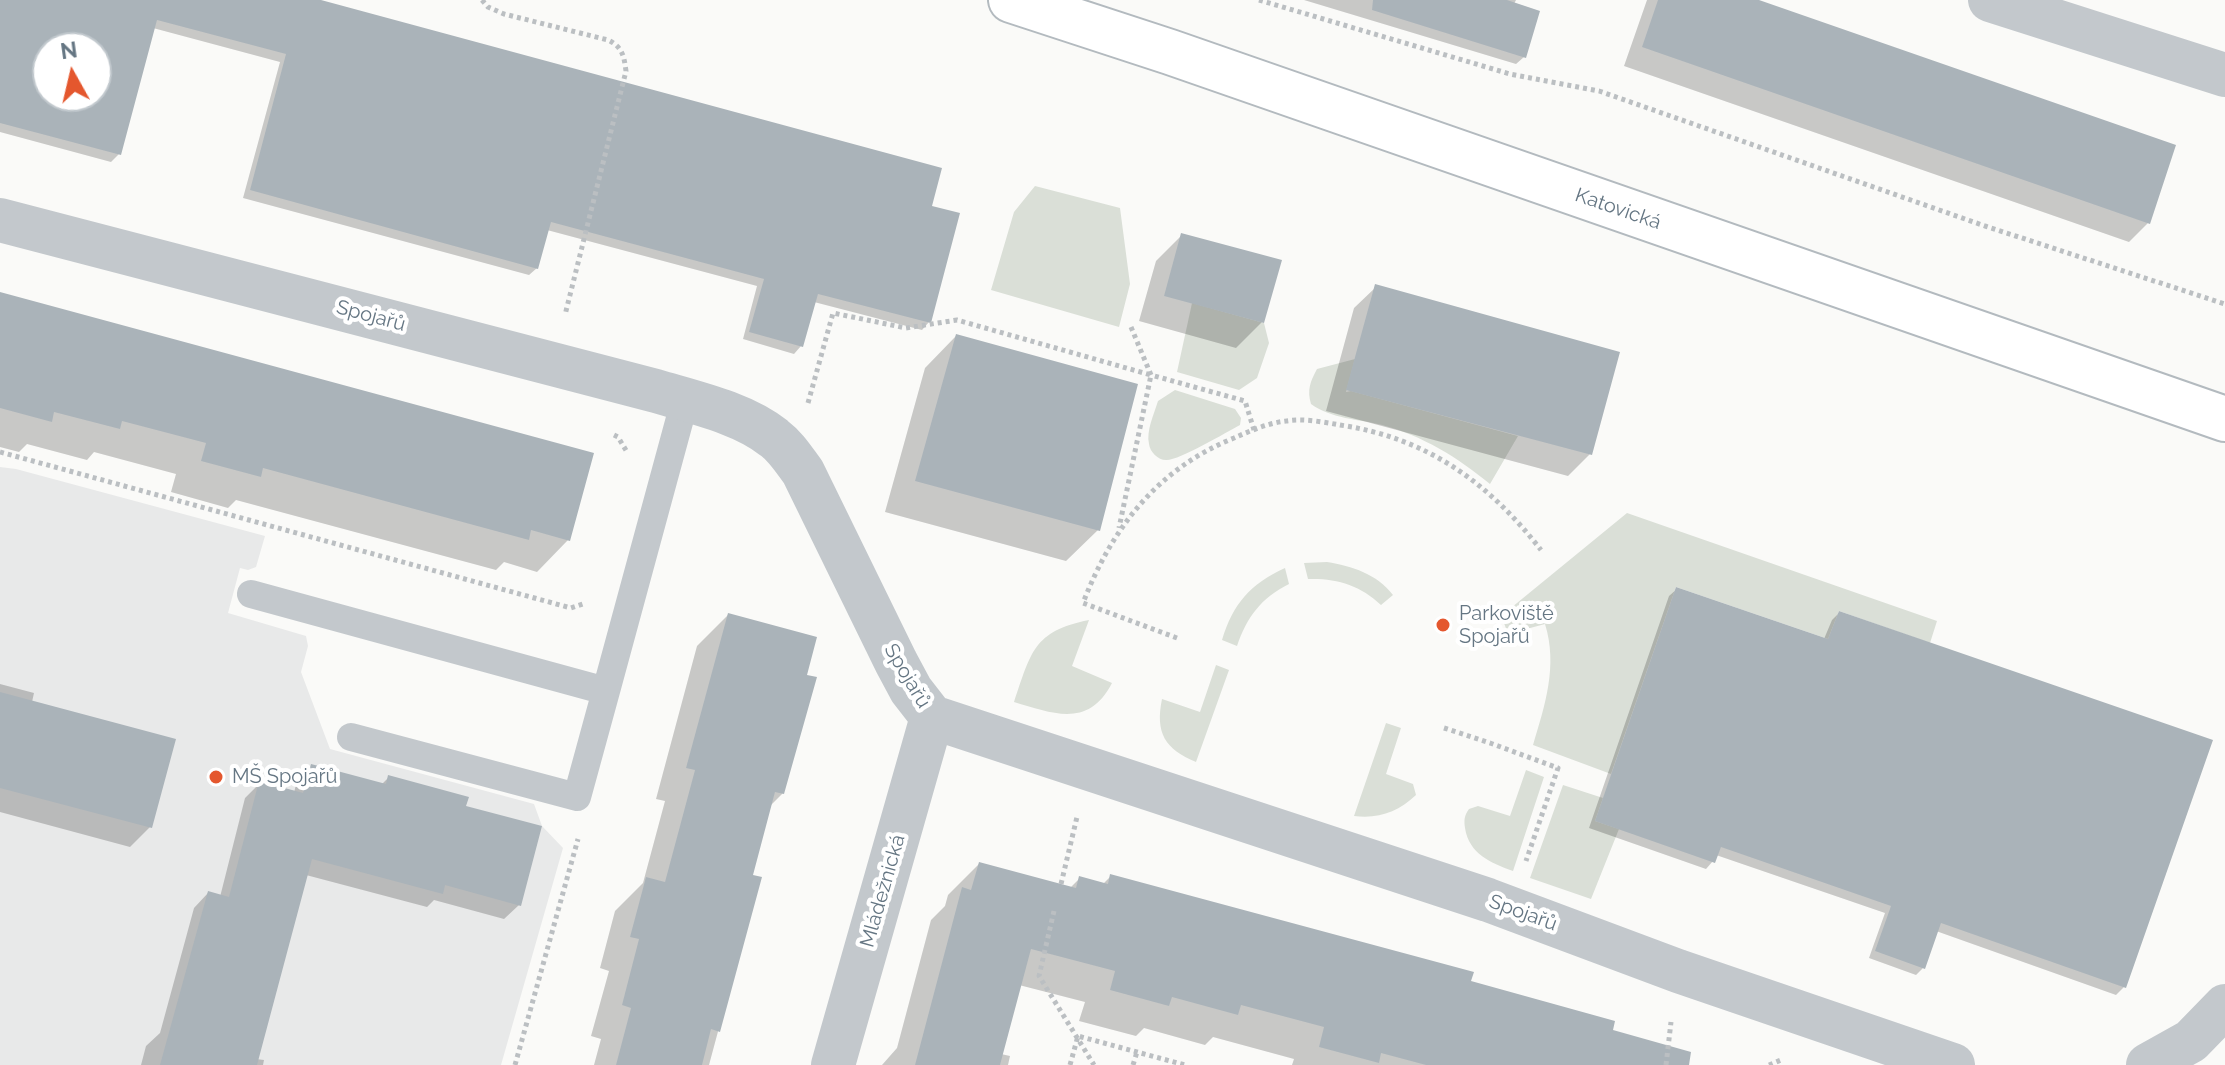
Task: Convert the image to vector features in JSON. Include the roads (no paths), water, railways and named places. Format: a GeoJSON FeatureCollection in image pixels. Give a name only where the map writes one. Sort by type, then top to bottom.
{"type":"FeatureCollection","features":[{"type":"Feature","properties":{"kind":"main road","name":"Katovická"},"geometry":{"type":"LineString","coordinates":[[1011,0],[1170,52],[2225,419]]}},
{"type":"Feature","properties":{"kind":"street"},"geometry":{"type":"LineString","coordinates":[[1990,0],[2225,75]]}},
{"type":"Feature","properties":{"kind":"street","name":"Spojařů"},"geometry":{"type":"LineString","coordinates":[[0,220],[552,363],[685,400],[739,419],[773,437],[803,472],[901,672],[932,717],[1510,908],[1678,971],[1953,1065]]}},
{"type":"Feature","properties":{"kind":"street","name":"Mládežnická"},"geometry":{"type":"LineString","coordinates":[[833,1065],[932,717]]}},
{"type":"Feature","properties":{"kind":"street"},"geometry":{"type":"LineString","coordinates":[[2148,1065],[2191,1041],[2225,1006]]}},
{"type":"Feature","properties":{"kind":"lane"},"geometry":{"type":"LineString","coordinates":[[351,737],[577,797],[685,400]]}},
{"type":"Feature","properties":{"kind":"lane"},"geometry":{"type":"LineString","coordinates":[[251,594],[606,691]]}},
{"type":"Feature","properties":{"kind":"place","name":"Parkoviště Spojařů"},"geometry":{"type":"Point","coordinates":[1443,625]}},
{"type":"Feature","properties":{"kind":"place","name":"MŠ Spojařů"},"geometry":{"type":"Point","coordinates":[216,777]}}]}
